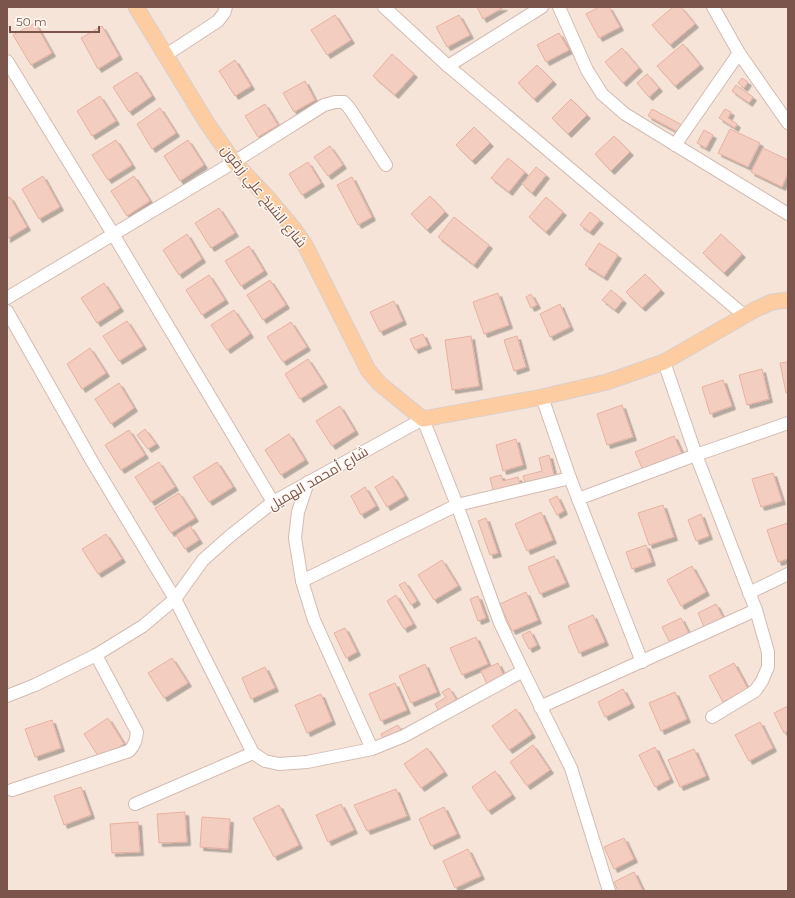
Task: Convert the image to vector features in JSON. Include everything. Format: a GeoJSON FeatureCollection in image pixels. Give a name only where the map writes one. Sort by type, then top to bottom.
{"type":"FeatureCollection","features":[{"type":"Feature","properties":{"kind":"main road","name":"شارع الشيخ علي زرقون"},"geometry":{"type":"LineString","coordinates":[[136,7],[207,123],[234,162],[268,198],[294,229],[305,245],[368,370],[380,384],[423,419]]}},
{"type":"Feature","properties":{"kind":"main road"},"geometry":{"type":"LineString","coordinates":[[423,419],[542,397],[607,382],[664,362],[756,309],[772,302],[788,300]]}},
{"type":"Feature","properties":{"kind":"street"},"geometry":{"type":"LineString","coordinates":[[166,55],[218,21],[224,13],[226,7]]}},
{"type":"Feature","properties":{"kind":"street"},"geometry":{"type":"LineString","coordinates":[[384,7],[448,66],[745,316]]}},
{"type":"Feature","properties":{"kind":"street"},"geometry":{"type":"LineString","coordinates":[[448,66],[542,7]]}},
{"type":"Feature","properties":{"kind":"street"},"geometry":{"type":"LineString","coordinates":[[559,7],[587,70],[602,94],[625,114],[788,214]]}},
{"type":"Feature","properties":{"kind":"street"},"geometry":{"type":"LineString","coordinates":[[713,7],[739,53],[788,123]]}},
{"type":"Feature","properties":{"kind":"street"},"geometry":{"type":"LineString","coordinates":[[675,145],[739,53]]}},
{"type":"Feature","properties":{"kind":"street"},"geometry":{"type":"LineString","coordinates":[[7,61],[113,234],[273,502]]}},
{"type":"Feature","properties":{"kind":"street"},"geometry":{"type":"LineString","coordinates":[[7,298],[234,162],[324,105],[335,102],[344,102],[386,165]]}},
{"type":"Feature","properties":{"kind":"street"},"geometry":{"type":"LineString","coordinates":[[7,311],[93,463],[175,599],[253,753],[265,761],[279,764],[307,762],[372,749],[404,736],[523,671]]}},
{"type":"Feature","properties":{"kind":"street"},"geometry":{"type":"LineString","coordinates":[[664,362],[696,455],[756,610],[768,652],[768,667],[762,681],[754,691],[712,718]]}},
{"type":"Feature","properties":{"kind":"street"},"geometry":{"type":"LineString","coordinates":[[542,397],[570,478],[642,662]]}},
{"type":"Feature","properties":{"kind":"street"},"geometry":{"type":"LineString","coordinates":[[423,419],[500,623],[571,768],[609,891]]}},
{"type":"Feature","properties":{"kind":"street","name":"شارع أمحمد الهميل"},"geometry":{"type":"LineString","coordinates":[[7,696],[35,685],[96,655],[143,626],[175,599],[203,560],[230,536],[273,502],[423,419]]}},
{"type":"Feature","properties":{"kind":"street"},"geometry":{"type":"LineString","coordinates":[[578,499],[696,455],[788,423]]}},
{"type":"Feature","properties":{"kind":"street"},"geometry":{"type":"LineString","coordinates":[[302,580],[457,506],[570,478]]}},
{"type":"Feature","properties":{"kind":"street"},"geometry":{"type":"LineString","coordinates":[[308,482],[298,512],[295,538],[302,580],[314,620],[372,749]]}},
{"type":"Feature","properties":{"kind":"street"},"geometry":{"type":"LineString","coordinates":[[749,593],[788,574]]}},
{"type":"Feature","properties":{"kind":"street"},"geometry":{"type":"LineString","coordinates":[[540,707],[756,610]]}},
{"type":"Feature","properties":{"kind":"street"},"geometry":{"type":"LineString","coordinates":[[12,790],[129,751],[133,746],[136,740],[137,732],[96,655]]}},
{"type":"Feature","properties":{"kind":"street"},"geometry":{"type":"LineString","coordinates":[[135,804],[253,753]]}},
{"type":"Feature","properties":{"kind":"shaded area"},"geometry":{"type":"Polygon","coordinates":[[[7,7],[788,7],[788,891],[7,891],[7,7]]]}},
{"type":"Feature","properties":{"kind":"building"},"geometry":{"type":"Polygon","coordinates":[[[477,7],[504,7],[483,19],[477,7]]]}},
{"type":"Feature","properties":{"kind":"building"},"geometry":{"type":"Polygon","coordinates":[[[599,7],[609,7],[620,27],[599,38],[586,14],[599,7]]]}},
{"type":"Feature","properties":{"kind":"building"},"geometry":{"type":"Polygon","coordinates":[[[673,7],[681,7],[695,24],[670,45],[652,25],[673,7]]]}},
{"type":"Feature","properties":{"kind":"building"},"geometry":{"type":"Polygon","coordinates":[[[335,15],[351,40],[327,55],[311,30],[335,15]]]}},
{"type":"Feature","properties":{"kind":"building"},"geometry":{"type":"Polygon","coordinates":[[[459,15],[470,35],[447,47],[436,27],[459,15]]]}},
{"type":"Feature","properties":{"kind":"building"},"geometry":{"type":"Polygon","coordinates":[[[35,23],[52,53],[31,65],[13,35],[35,23]]]}},
{"type":"Feature","properties":{"kind":"building"},"geometry":{"type":"Polygon","coordinates":[[[102,26],[119,56],[98,69],[81,38],[102,26]]]}},
{"type":"Feature","properties":{"kind":"building"},"geometry":{"type":"Polygon","coordinates":[[[559,33],[569,50],[546,62],[537,45],[559,33]]]}},
{"type":"Feature","properties":{"kind":"building"},"geometry":{"type":"Polygon","coordinates":[[[683,44],[700,65],[675,86],[657,66],[683,44]]]}},
{"type":"Feature","properties":{"kind":"building"},"geometry":{"type":"Polygon","coordinates":[[[622,48],[639,68],[623,83],[605,62],[622,48]]]}},
{"type":"Feature","properties":{"kind":"building"},"geometry":{"type":"Polygon","coordinates":[[[392,54],[414,74],[395,95],[373,76],[392,54]]]}},
{"type":"Feature","properties":{"kind":"building"},"geometry":{"type":"Polygon","coordinates":[[[235,60],[251,86],[235,96],[219,71],[235,60]]]}},
{"type":"Feature","properties":{"kind":"building"},"geometry":{"type":"Polygon","coordinates":[[[537,65],[553,81],[534,99],[518,83],[537,65]]]}},
{"type":"Feature","properties":{"kind":"building"},"geometry":{"type":"Polygon","coordinates":[[[137,72],[152,96],[129,112],[113,87],[137,72]]]}},
{"type":"Feature","properties":{"kind":"building"},"geometry":{"type":"Polygon","coordinates":[[[647,74],[659,88],[649,97],[637,83],[647,74]]]}},
{"type":"Feature","properties":{"kind":"building"},"geometry":{"type":"Polygon","coordinates":[[[742,78],[748,82],[744,88],[738,83],[742,78]]]}},
{"type":"Feature","properties":{"kind":"building"},"geometry":{"type":"Polygon","coordinates":[[[305,81],[315,100],[294,112],[283,93],[305,81]]]}},
{"type":"Feature","properties":{"kind":"building"},"geometry":{"type":"Polygon","coordinates":[[[736,85],[753,97],[749,103],[732,91],[736,85]]]}},
{"type":"Feature","properties":{"kind":"building"},"geometry":{"type":"Polygon","coordinates":[[[100,96],[116,121],[92,136],[77,111],[100,96]]]}},
{"type":"Feature","properties":{"kind":"building"},"geometry":{"type":"Polygon","coordinates":[[[571,99],[587,115],[568,134],[552,118],[571,99]]]}},
{"type":"Feature","properties":{"kind":"building"},"geometry":{"type":"Polygon","coordinates":[[[265,104],[278,125],[258,137],[245,116],[265,104]]]}},
{"type":"Feature","properties":{"kind":"building"},"geometry":{"type":"Polygon","coordinates":[[[160,108],[176,133],[152,149],[137,124],[160,108]]]}},
{"type":"Feature","properties":{"kind":"building"},"geometry":{"type":"Polygon","coordinates":[[[652,109],[682,125],[678,132],[648,116],[652,109]]]}},
{"type":"Feature","properties":{"kind":"building"},"geometry":{"type":"Polygon","coordinates":[[[725,109],[731,112],[728,118],[737,124],[735,128],[719,118],[725,109]]]}},
{"type":"Feature","properties":{"kind":"building"},"geometry":{"type":"Polygon","coordinates":[[[474,127],[490,143],[472,161],[456,145],[474,127]]]}},
{"type":"Feature","properties":{"kind":"building"},"geometry":{"type":"Polygon","coordinates":[[[730,129],[760,143],[748,167],[718,153],[730,129]]]}},
{"type":"Feature","properties":{"kind":"building"},"geometry":{"type":"Polygon","coordinates":[[[704,130],[713,135],[706,148],[697,143],[704,130]]]}},
{"type":"Feature","properties":{"kind":"building"},"geometry":{"type":"Polygon","coordinates":[[[614,136],[630,152],[611,171],[595,154],[614,136]]]}},
{"type":"Feature","properties":{"kind":"building"},"geometry":{"type":"Polygon","coordinates":[[[116,140],[132,165],[108,180],[92,155],[116,140]]]}},
{"type":"Feature","properties":{"kind":"building"},"geometry":{"type":"Polygon","coordinates":[[[188,140],[204,165],[180,181],[164,156],[188,140]]]}},
{"type":"Feature","properties":{"kind":"building"},"geometry":{"type":"Polygon","coordinates":[[[330,146],[343,165],[328,176],[314,157],[330,146]]]}},
{"type":"Feature","properties":{"kind":"building"},"geometry":{"type":"Polygon","coordinates":[[[763,148],[788,160],[788,173],[782,187],[751,172],[763,148]]]}},
{"type":"Feature","properties":{"kind":"building"},"geometry":{"type":"Polygon","coordinates":[[[508,158],[525,172],[509,192],[491,178],[508,158]]]}},
{"type":"Feature","properties":{"kind":"building"},"geometry":{"type":"Polygon","coordinates":[[[308,162],[321,183],[302,195],[289,174],[308,162]]]}},
{"type":"Feature","properties":{"kind":"building"},"geometry":{"type":"Polygon","coordinates":[[[536,167],[546,175],[532,193],[522,184],[536,167]]]}},
{"type":"Feature","properties":{"kind":"building"},"geometry":{"type":"Polygon","coordinates":[[[43,176],[60,207],[39,219],[22,189],[43,176]]]}},
{"type":"Feature","properties":{"kind":"building"},"geometry":{"type":"Polygon","coordinates":[[[134,176],[150,201],[127,216],[111,191],[134,176]]]}},
{"type":"Feature","properties":{"kind":"building"},"geometry":{"type":"Polygon","coordinates":[[[352,177],[372,217],[358,225],[337,185],[352,177]]]}},
{"type":"Feature","properties":{"kind":"building"},"geometry":{"type":"Polygon","coordinates":[[[430,196],[445,212],[427,230],[411,214],[430,196]]]}},
{"type":"Feature","properties":{"kind":"building"},"geometry":{"type":"Polygon","coordinates":[[[10,197],[27,227],[7,239],[7,198],[10,197]]]}},
{"type":"Feature","properties":{"kind":"building"},"geometry":{"type":"Polygon","coordinates":[[[546,197],[563,212],[546,232],[529,217],[546,197]]]}},
{"type":"Feature","properties":{"kind":"building"},"geometry":{"type":"Polygon","coordinates":[[[219,208],[235,233],[211,248],[195,223],[219,208]]]}},
{"type":"Feature","properties":{"kind":"building"},"geometry":{"type":"Polygon","coordinates":[[[590,212],[600,220],[590,232],[580,225],[590,212]]]}},
{"type":"Feature","properties":{"kind":"building"},"geometry":{"type":"Polygon","coordinates":[[[454,217],[489,245],[474,265],[438,237],[454,217]]]}},
{"type":"Feature","properties":{"kind":"building"},"geometry":{"type":"Polygon","coordinates":[[[187,234],[202,259],[179,275],[163,250],[187,234]]]}},
{"type":"Feature","properties":{"kind":"building"},"geometry":{"type":"Polygon","coordinates":[[[721,234],[742,254],[724,273],[703,253],[721,234]]]}},
{"type":"Feature","properties":{"kind":"building"},"geometry":{"type":"Polygon","coordinates":[[[599,243],[618,255],[604,277],[585,265],[599,243]]]}},
{"type":"Feature","properties":{"kind":"building"},"geometry":{"type":"Polygon","coordinates":[[[249,246],[264,271],[241,286],[225,261],[249,246]]]}},
{"type":"Feature","properties":{"kind":"building"},"geometry":{"type":"Polygon","coordinates":[[[645,274],[661,290],[642,308],[626,292],[645,274]]]}},
{"type":"Feature","properties":{"kind":"building"},"geometry":{"type":"Polygon","coordinates":[[[209,275],[225,300],[202,315],[186,290],[209,275]]]}},
{"type":"Feature","properties":{"kind":"building"},"geometry":{"type":"Polygon","coordinates":[[[270,280],[286,305],[263,320],[247,295],[270,280]]]}},
{"type":"Feature","properties":{"kind":"building"},"geometry":{"type":"Polygon","coordinates":[[[104,283],[120,308],[97,323],[81,298],[104,283]]]}},
{"type":"Feature","properties":{"kind":"building"},"geometry":{"type":"Polygon","coordinates":[[[611,290],[623,300],[615,310],[602,300],[611,290]]]}},
{"type":"Feature","properties":{"kind":"building"},"geometry":{"type":"Polygon","coordinates":[[[498,293],[509,325],[484,334],[473,302],[498,293]]]}},
{"type":"Feature","properties":{"kind":"building"},"geometry":{"type":"Polygon","coordinates":[[[531,294],[537,305],[531,308],[526,297],[531,294]]]}},
{"type":"Feature","properties":{"kind":"building"},"geometry":{"type":"Polygon","coordinates":[[[394,301],[403,321],[380,332],[370,312],[394,301]]]}},
{"type":"Feature","properties":{"kind":"building"},"geometry":{"type":"Polygon","coordinates":[[[560,304],[570,327],[550,337],[540,314],[560,304]]]}},
{"type":"Feature","properties":{"kind":"building"},"geometry":{"type":"Polygon","coordinates":[[[234,310],[250,334],[227,350],[211,325],[234,310]]]}},
{"type":"Feature","properties":{"kind":"building"},"geometry":{"type":"Polygon","coordinates":[[[127,321],[143,346],[119,361],[103,336],[127,321]]]}},
{"type":"Feature","properties":{"kind":"building"},"geometry":{"type":"Polygon","coordinates":[[[291,322],[307,347],[283,362],[267,337],[291,322]]]}},
{"type":"Feature","properties":{"kind":"building"},"geometry":{"type":"Polygon","coordinates":[[[423,334],[428,345],[415,350],[410,339],[423,334]]]}},
{"type":"Feature","properties":{"kind":"building"},"geometry":{"type":"Polygon","coordinates":[[[471,336],[479,386],[452,390],[445,340],[471,336]]]}},
{"type":"Feature","properties":{"kind":"building"},"geometry":{"type":"Polygon","coordinates":[[[517,336],[526,367],[514,371],[504,340],[517,336]]]}},
{"type":"Feature","properties":{"kind":"building"},"geometry":{"type":"Polygon","coordinates":[[[90,348],[106,373],[82,389],[67,364],[90,348]]]}},
{"type":"Feature","properties":{"kind":"building"},"geometry":{"type":"Polygon","coordinates":[[[308,359],[324,384],[300,399],[285,374],[308,359]]]}},
{"type":"Feature","properties":{"kind":"building"},"geometry":{"type":"Polygon","coordinates":[[[788,362],[788,393],[786,393],[780,363],[788,362]]]}},
{"type":"Feature","properties":{"kind":"building"},"geometry":{"type":"Polygon","coordinates":[[[762,369],[769,399],[747,405],[739,375],[762,369]]]}},
{"type":"Feature","properties":{"kind":"building"},"geometry":{"type":"Polygon","coordinates":[[[723,380],[732,406],[710,414],[702,387],[723,380]]]}},
{"type":"Feature","properties":{"kind":"building"},"geometry":{"type":"Polygon","coordinates":[[[119,383],[134,408],[111,424],[95,399],[119,383]]]}},
{"type":"Feature","properties":{"kind":"building"},"geometry":{"type":"Polygon","coordinates":[[[622,405],[633,437],[607,445],[597,414],[622,405]]]}},
{"type":"Feature","properties":{"kind":"building"},"geometry":{"type":"Polygon","coordinates":[[[340,406],[355,431],[332,446],[316,421],[340,406]]]}},
{"type":"Feature","properties":{"kind":"building"},"geometry":{"type":"Polygon","coordinates":[[[145,429],[156,444],[148,449],[137,435],[145,429]]]}},
{"type":"Feature","properties":{"kind":"building"},"geometry":{"type":"Polygon","coordinates":[[[129,430],[145,455],[121,470],[105,445],[129,430]]]}},
{"type":"Feature","properties":{"kind":"building"},"geometry":{"type":"Polygon","coordinates":[[[289,434],[305,460],[281,475],[265,450],[289,434]]]}},
{"type":"Feature","properties":{"kind":"building"},"geometry":{"type":"Polygon","coordinates":[[[674,436],[682,454],[643,470],[635,452],[674,436]]]}},
{"type":"Feature","properties":{"kind":"building"},"geometry":{"type":"Polygon","coordinates":[[[516,439],[523,465],[503,471],[496,445],[516,439]]]}},
{"type":"Feature","properties":{"kind":"building"},"geometry":{"type":"Polygon","coordinates":[[[549,455],[555,479],[526,486],[523,476],[542,471],[539,458],[549,455]]]}},
{"type":"Feature","properties":{"kind":"building"},"geometry":{"type":"Polygon","coordinates":[[[159,462],[175,487],[151,502],[135,477],[159,462]]]}},
{"type":"Feature","properties":{"kind":"building"},"geometry":{"type":"Polygon","coordinates":[[[217,462],[233,487],[209,502],[193,477],[217,462]]]}},
{"type":"Feature","properties":{"kind":"building"},"geometry":{"type":"Polygon","coordinates":[[[773,473],[782,501],[761,507],[752,479],[773,473]]]}},
{"type":"Feature","properties":{"kind":"building"},"geometry":{"type":"Polygon","coordinates":[[[501,475],[503,481],[518,477],[521,487],[494,494],[490,478],[501,475]]]}},
{"type":"Feature","properties":{"kind":"building"},"geometry":{"type":"Polygon","coordinates":[[[393,476],[405,496],[387,507],[375,487],[393,476]]]}},
{"type":"Feature","properties":{"kind":"building"},"geometry":{"type":"Polygon","coordinates":[[[365,487],[376,506],[361,515],[351,496],[365,487]]]}},
{"type":"Feature","properties":{"kind":"building"},"geometry":{"type":"Polygon","coordinates":[[[179,493],[195,518],[171,533],[155,508],[179,493]]]}},
{"type":"Feature","properties":{"kind":"building"},"geometry":{"type":"Polygon","coordinates":[[[557,496],[564,511],[557,515],[549,500],[557,496]]]}},
{"type":"Feature","properties":{"kind":"building"},"geometry":{"type":"Polygon","coordinates":[[[663,505],[674,537],[649,545],[638,513],[663,505]]]}},
{"type":"Feature","properties":{"kind":"building"},"geometry":{"type":"Polygon","coordinates":[[[541,512],[553,540],[527,551],[515,524],[541,512]]]}},
{"type":"Feature","properties":{"kind":"building"},"geometry":{"type":"Polygon","coordinates":[[[701,514],[709,536],[696,541],[688,520],[701,514]]]}},
{"type":"Feature","properties":{"kind":"building"},"geometry":{"type":"Polygon","coordinates":[[[486,518],[498,553],[490,555],[478,521],[486,518]]]}},
{"type":"Feature","properties":{"kind":"building"},"geometry":{"type":"Polygon","coordinates":[[[788,523],[788,559],[778,562],[767,530],[788,523]]]}},
{"type":"Feature","properties":{"kind":"building"},"geometry":{"type":"Polygon","coordinates":[[[190,526],[199,540],[185,549],[176,535],[190,526]]]}},
{"type":"Feature","properties":{"kind":"building"},"geometry":{"type":"Polygon","coordinates":[[[106,534],[122,559],[98,574],[82,549],[106,534]]]}},
{"type":"Feature","properties":{"kind":"building"},"geometry":{"type":"Polygon","coordinates":[[[646,545],[652,562],[632,569],[626,552],[646,545]]]}},
{"type":"Feature","properties":{"kind":"building"},"geometry":{"type":"Polygon","coordinates":[[[554,556],[566,583],[540,594],[528,567],[554,556]]]}},
{"type":"Feature","properties":{"kind":"building"},"geometry":{"type":"Polygon","coordinates":[[[442,560],[458,586],[434,600],[418,575],[442,560]]]}},
{"type":"Feature","properties":{"kind":"building"},"geometry":{"type":"Polygon","coordinates":[[[692,566],[706,592],[681,606],[667,580],[692,566]]]}},
{"type":"Feature","properties":{"kind":"building"},"geometry":{"type":"Polygon","coordinates":[[[405,582],[417,601],[411,605],[399,585],[405,582]]]}},
{"type":"Feature","properties":{"kind":"building"},"geometry":{"type":"Polygon","coordinates":[[[526,592],[538,620],[512,631],[500,604],[526,592]]]}},
{"type":"Feature","properties":{"kind":"building"},"geometry":{"type":"Polygon","coordinates":[[[396,595],[413,624],[404,629],[387,601],[396,595]]]}},
{"type":"Feature","properties":{"kind":"building"},"geometry":{"type":"Polygon","coordinates":[[[478,596],[486,618],[478,621],[470,599],[478,596]]]}},
{"type":"Feature","properties":{"kind":"building"},"geometry":{"type":"Polygon","coordinates":[[[716,604],[724,620],[705,629],[698,613],[716,604]]]}},
{"type":"Feature","properties":{"kind":"building"},"geometry":{"type":"Polygon","coordinates":[[[593,615],[605,642],[579,653],[568,626],[593,615]]]}},
{"type":"Feature","properties":{"kind":"building"},"geometry":{"type":"Polygon","coordinates":[[[681,618],[689,634],[670,643],[662,627],[681,618]]]}},
{"type":"Feature","properties":{"kind":"building"},"geometry":{"type":"Polygon","coordinates":[[[345,628],[357,652],[346,658],[334,633],[345,628]]]}},
{"type":"Feature","properties":{"kind":"building"},"geometry":{"type":"Polygon","coordinates":[[[530,631],[537,645],[529,649],[522,635],[530,631]]]}},
{"type":"Feature","properties":{"kind":"building"},"geometry":{"type":"Polygon","coordinates":[[[476,637],[488,664],[462,675],[450,648],[476,637]]]}},
{"type":"Feature","properties":{"kind":"building"},"geometry":{"type":"Polygon","coordinates":[[[172,658],[188,683],[164,698],[148,673],[172,658]]]}},
{"type":"Feature","properties":{"kind":"building"},"geometry":{"type":"Polygon","coordinates":[[[498,663],[504,676],[487,684],[481,671],[498,663]]]}},
{"type":"Feature","properties":{"kind":"building"},"geometry":{"type":"Polygon","coordinates":[[[734,663],[748,689],[723,702],[709,676],[734,663]]]}},
{"type":"Feature","properties":{"kind":"building"},"geometry":{"type":"Polygon","coordinates":[[[425,664],[437,692],[411,703],[399,676],[425,664]]]}},
{"type":"Feature","properties":{"kind":"building"},"geometry":{"type":"Polygon","coordinates":[[[265,667],[275,688],[251,699],[242,678],[265,667]]]}},
{"type":"Feature","properties":{"kind":"building"},"geometry":{"type":"Polygon","coordinates":[[[395,683],[407,710],[381,721],[369,694],[395,683]]]}},
{"type":"Feature","properties":{"kind":"building"},"geometry":{"type":"Polygon","coordinates":[[[449,688],[457,701],[439,711],[435,704],[446,697],[442,692],[449,688]]]}},
{"type":"Feature","properties":{"kind":"building"},"geometry":{"type":"Polygon","coordinates":[[[623,689],[631,704],[605,717],[598,702],[623,689]]]}},
{"type":"Feature","properties":{"kind":"building"},"geometry":{"type":"Polygon","coordinates":[[[675,692],[687,719],[661,731],[649,703],[675,692]]]}},
{"type":"Feature","properties":{"kind":"building"},"geometry":{"type":"Polygon","coordinates":[[[321,694],[332,721],[307,733],[295,705],[321,694]]]}},
{"type":"Feature","properties":{"kind":"building"},"geometry":{"type":"Polygon","coordinates":[[[788,706],[788,731],[784,733],[774,713],[788,706]]]}},
{"type":"Feature","properties":{"kind":"building"},"geometry":{"type":"Polygon","coordinates":[[[516,709],[532,734],[509,750],[492,726],[516,709]]]}},
{"type":"Feature","properties":{"kind":"building"},"geometry":{"type":"Polygon","coordinates":[[[108,718],[124,744],[100,759],[84,734],[108,718]]]}},
{"type":"Feature","properties":{"kind":"building"},"geometry":{"type":"Polygon","coordinates":[[[52,720],[61,748],[35,757],[25,729],[52,720]]]}},
{"type":"Feature","properties":{"kind":"building"},"geometry":{"type":"Polygon","coordinates":[[[760,722],[773,748],[749,761],[735,735],[760,722]]]}},
{"type":"Feature","properties":{"kind":"building"},"geometry":{"type":"Polygon","coordinates":[[[398,725],[402,732],[384,741],[381,734],[398,725]]]}},
{"type":"Feature","properties":{"kind":"building"},"geometry":{"type":"Polygon","coordinates":[[[533,745],[550,770],[527,786],[510,762],[533,745]]]}},
{"type":"Feature","properties":{"kind":"building"},"geometry":{"type":"Polygon","coordinates":[[[655,747],[670,779],[655,787],[639,755],[655,747]]]}},
{"type":"Feature","properties":{"kind":"building"},"geometry":{"type":"Polygon","coordinates":[[[427,748],[444,772],[421,788],[404,764],[427,748]]]}},
{"type":"Feature","properties":{"kind":"building"},"geometry":{"type":"Polygon","coordinates":[[[694,749],[706,776],[680,787],[668,760],[694,749]]]}},
{"type":"Feature","properties":{"kind":"building"},"geometry":{"type":"Polygon","coordinates":[[[495,771],[512,795],[488,811],[472,787],[495,771]]]}},
{"type":"Feature","properties":{"kind":"building"},"geometry":{"type":"Polygon","coordinates":[[[81,787],[91,815],[64,825],[54,796],[81,787]]]}},
{"type":"Feature","properties":{"kind":"building"},"geometry":{"type":"Polygon","coordinates":[[[396,789],[407,816],[367,831],[354,805],[396,789]]]}},
{"type":"Feature","properties":{"kind":"building"},"geometry":{"type":"Polygon","coordinates":[[[341,804],[354,830],[328,842],[316,815],[341,804]]]}},
{"type":"Feature","properties":{"kind":"building"},"geometry":{"type":"Polygon","coordinates":[[[279,805],[299,845],[274,857],[253,818],[279,805]]]}},
{"type":"Feature","properties":{"kind":"building"},"geometry":{"type":"Polygon","coordinates":[[[444,807],[457,834],[431,846],[419,819],[444,807]]]}},
{"type":"Feature","properties":{"kind":"building"},"geometry":{"type":"Polygon","coordinates":[[[185,812],[187,842],[159,843],[157,814],[185,812]]]}},
{"type":"Feature","properties":{"kind":"building"},"geometry":{"type":"Polygon","coordinates":[[[202,817],[230,819],[228,849],[200,847],[202,817]]]}},
{"type":"Feature","properties":{"kind":"building"},"geometry":{"type":"Polygon","coordinates":[[[138,822],[140,852],[112,853],[110,824],[138,822]]]}},
{"type":"Feature","properties":{"kind":"building"},"geometry":{"type":"Polygon","coordinates":[[[624,838],[634,859],[614,869],[604,847],[624,838]]]}},
{"type":"Feature","properties":{"kind":"building"},"geometry":{"type":"Polygon","coordinates":[[[468,849],[481,876],[455,888],[443,861],[468,849]]]}},
{"type":"Feature","properties":{"kind":"building"},"geometry":{"type":"Polygon","coordinates":[[[634,872],[643,891],[618,891],[614,882],[634,872]]]}}]}
